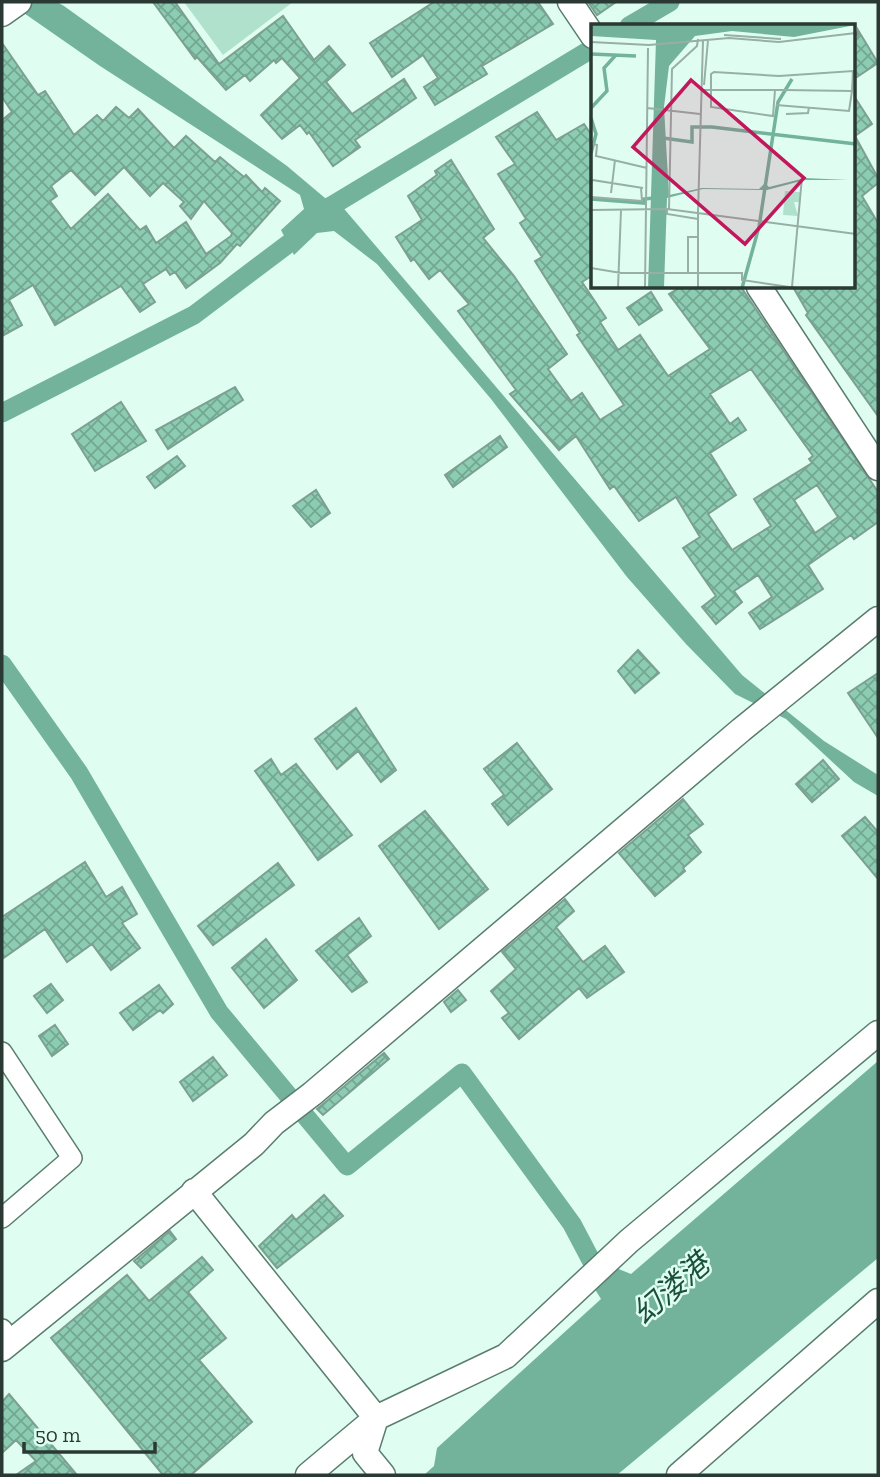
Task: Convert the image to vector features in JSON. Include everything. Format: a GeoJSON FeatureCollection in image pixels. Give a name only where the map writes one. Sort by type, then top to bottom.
{"type":"FeatureCollection","features":[{"type":"Feature","properties":{"kind":"street"},"geometry":{"type":"LineString","coordinates":[[2,14],[19,2]]}},
{"type":"Feature","properties":{"kind":"street"},"geometry":{"type":"LineString","coordinates":[[570,2],[591,33]]}},
{"type":"Feature","properties":{"kind":"street"},"geometry":{"type":"LineString","coordinates":[[760,289],[878,468]]}},
{"type":"Feature","properties":{"kind":"street"},"geometry":{"type":"LineString","coordinates":[[2,1335],[80,1282],[254,1144],[274,1123],[312,1094],[741,730],[878,620]]}},
{"type":"Feature","properties":{"kind":"street"},"geometry":{"type":"LineString","coordinates":[[308,1475],[376,1418],[506,1356],[629,1241],[878,1033]]}},
{"type":"Feature","properties":{"kind":"street"},"geometry":{"type":"LineString","coordinates":[[2,1052],[72,1158],[2,1218]]}},
{"type":"Feature","properties":{"kind":"street"},"geometry":{"type":"LineString","coordinates":[[194,1191],[376,1418]]}},
{"type":"Feature","properties":{"kind":"street"},"geometry":{"type":"LineString","coordinates":[[679,1475],[878,1301]]}},
{"type":"Feature","properties":{"kind":"street"},"geometry":{"type":"LineString","coordinates":[[376,1418],[365,1453],[383,1475]]}},
{"type":"Feature","properties":{"kind":"shaded area"},"geometry":{"type":"Polygon","coordinates":[[[184,2],[293,2],[223,55],[184,2]]]}},
{"type":"Feature","properties":{"kind":"water"},"geometry":{"type":"Polygon","coordinates":[[[8,2],[57,2],[64,6],[287,166],[325,198],[334,197],[742,675],[824,741],[878,775],[878,796],[854,782],[786,719],[735,694],[686,644],[627,577],[491,399],[377,264],[334,231],[317,233],[294,255],[281,230],[304,209],[300,195],[100,66],[8,2]]]}},
{"type":"Feature","properties":{"kind":"water","name":"幻溇港"},"geometry":{"type":"Polygon","coordinates":[[[878,1061],[878,1258],[617,1475],[424,1475],[434,1466],[437,1448],[601,1299],[591,1283],[611,1266],[631,1274],[878,1061]]]}},
{"type":"Feature","properties":{"kind":"building"},"geometry":{"type":"Polygon","coordinates":[[[153,2],[175,2],[219,64],[283,16],[314,60],[329,46],[345,65],[326,82],[352,114],[404,79],[416,98],[355,140],[360,147],[333,166],[309,132],[307,134],[300,125],[282,139],[261,115],[300,78],[282,58],[276,63],[274,60],[250,81],[245,75],[226,90],[197,57],[195,59],[153,2]]]}},
{"type":"Feature","properties":{"kind":"building"},"geometry":{"type":"Polygon","coordinates":[[[434,2],[538,2],[553,24],[482,66],[487,74],[435,105],[424,87],[438,78],[423,55],[392,77],[370,43],[434,2]]]}},
{"type":"Feature","properties":{"kind":"building"},"geometry":{"type":"Polygon","coordinates":[[[588,2],[616,2],[597,15],[588,2]]]}},
{"type":"Feature","properties":{"kind":"building"},"geometry":{"type":"Polygon","coordinates":[[[858,30],[878,63],[856,78],[858,30]]]}},
{"type":"Feature","properties":{"kind":"building"},"geometry":{"type":"Polygon","coordinates":[[[2,43],[38,95],[45,91],[74,135],[97,115],[103,121],[116,107],[129,118],[138,109],[174,148],[186,136],[215,162],[220,157],[244,177],[246,175],[262,192],[265,188],[280,201],[240,246],[237,244],[220,263],[186,288],[175,272],[170,275],[166,269],[143,284],[155,302],[140,312],[121,286],[55,325],[33,285],[9,300],[22,325],[2,336],[2,120],[12,112],[2,97],[2,43]],[[124,167],[95,195],[71,170],[51,186],[57,196],[50,201],[71,229],[108,194],[140,230],[146,226],[156,243],[186,222],[206,254],[231,236],[232,233],[204,201],[191,219],[180,206],[184,202],[163,183],[150,196],[124,167]]]}},
{"type":"Feature","properties":{"kind":"building"},"geometry":{"type":"Polygon","coordinates":[[[856,99],[872,124],[856,135],[856,99]]]}},
{"type":"Feature","properties":{"kind":"building"},"geometry":{"type":"Polygon","coordinates":[[[537,112],[556,140],[584,124],[591,134],[591,276],[582,282],[606,318],[600,322],[618,350],[640,335],[668,376],[710,349],[669,294],[678,289],[742,289],[878,492],[878,522],[854,539],[851,535],[808,565],[823,589],[760,629],[749,613],[772,597],[758,575],[734,591],[742,602],[716,624],[702,607],[716,596],[683,548],[700,537],[676,497],[639,521],[614,486],[610,489],[576,436],[559,450],[510,394],[516,390],[458,311],[469,304],[440,270],[429,279],[414,259],[411,261],[396,237],[422,220],[408,196],[437,175],[435,171],[451,160],[494,229],[483,238],[514,276],[567,354],[548,369],[571,401],[582,393],[600,420],[624,405],[577,335],[580,333],[535,261],[542,257],[520,223],[526,219],[498,174],[515,164],[496,137],[537,112]],[[751,369],[710,394],[730,424],[738,418],[746,430],[710,453],[736,495],[708,514],[732,550],[771,526],[754,499],[812,463],[809,459],[813,456],[751,369]],[[817,485],[794,500],[815,533],[838,517],[817,485]]]}},
{"type":"Feature","properties":{"kind":"building"},"geometry":{"type":"Polygon","coordinates":[[[856,138],[878,178],[878,183],[862,196],[878,223],[878,416],[806,315],[808,313],[794,289],[856,289],[856,138]]]}},
{"type":"Feature","properties":{"kind":"building"},"geometry":{"type":"Polygon","coordinates":[[[651,292],[662,310],[639,325],[627,308],[651,292]]]}},
{"type":"Feature","properties":{"kind":"building"},"geometry":{"type":"Polygon","coordinates":[[[235,387],[243,400],[168,449],[156,430],[235,387]]]}},
{"type":"Feature","properties":{"kind":"building"},"geometry":{"type":"Polygon","coordinates":[[[121,402],[146,441],[95,471],[72,434],[121,402]]]}},
{"type":"Feature","properties":{"kind":"building"},"geometry":{"type":"Polygon","coordinates":[[[500,436],[507,447],[453,487],[445,475],[500,436]]]}},
{"type":"Feature","properties":{"kind":"building"},"geometry":{"type":"Polygon","coordinates":[[[177,456],[185,466],[155,488],[147,477],[177,456]]]}},
{"type":"Feature","properties":{"kind":"building"},"geometry":{"type":"Polygon","coordinates":[[[316,490],[330,513],[311,527],[293,506],[316,490]]]}},
{"type":"Feature","properties":{"kind":"building"},"geometry":{"type":"Polygon","coordinates":[[[638,650],[659,673],[635,693],[618,671],[638,650]]]}},
{"type":"Feature","properties":{"kind":"building"},"geometry":{"type":"Polygon","coordinates":[[[878,673],[878,738],[848,693],[878,673]]]}},
{"type":"Feature","properties":{"kind":"building"},"geometry":{"type":"Polygon","coordinates":[[[356,708],[396,770],[381,782],[358,751],[337,769],[315,739],[356,708]]]}},
{"type":"Feature","properties":{"kind":"building"},"geometry":{"type":"Polygon","coordinates":[[[517,743],[552,789],[508,825],[492,804],[504,795],[484,769],[517,743]]]}},
{"type":"Feature","properties":{"kind":"building"},"geometry":{"type":"Polygon","coordinates":[[[271,759],[281,775],[296,764],[352,835],[318,860],[255,771],[271,759]]]}},
{"type":"Feature","properties":{"kind":"building"},"geometry":{"type":"Polygon","coordinates":[[[823,760],[839,779],[812,802],[796,784],[823,760]]]}},
{"type":"Feature","properties":{"kind":"building"},"geometry":{"type":"Polygon","coordinates":[[[683,799],[703,824],[688,835],[701,852],[683,868],[685,871],[655,896],[619,853],[683,799]]]}},
{"type":"Feature","properties":{"kind":"building"},"geometry":{"type":"Polygon","coordinates":[[[425,811],[488,889],[439,929],[379,846],[425,811]]]}},
{"type":"Feature","properties":{"kind":"building"},"geometry":{"type":"Polygon","coordinates":[[[865,817],[878,832],[878,879],[842,836],[865,817]]]}},
{"type":"Feature","properties":{"kind":"building"},"geometry":{"type":"Polygon","coordinates":[[[85,862],[106,897],[122,887],[137,914],[122,923],[140,948],[111,970],[92,944],[67,962],[45,929],[2,959],[2,917],[85,862]]]}},
{"type":"Feature","properties":{"kind":"building"},"geometry":{"type":"Polygon","coordinates":[[[278,863],[294,885],[213,945],[198,926],[278,863]]]}},
{"type":"Feature","properties":{"kind":"building"},"geometry":{"type":"Polygon","coordinates":[[[565,899],[574,911],[556,927],[583,962],[605,946],[624,972],[587,998],[579,988],[519,1039],[502,1018],[509,1013],[491,991],[516,969],[502,952],[565,899]]]}},
{"type":"Feature","properties":{"kind":"building"},"geometry":{"type":"Polygon","coordinates":[[[359,918],[371,936],[347,955],[367,982],[352,992],[316,951],[359,918]]]}},
{"type":"Feature","properties":{"kind":"building"},"geometry":{"type":"Polygon","coordinates":[[[266,939],[297,980],[264,1008],[232,968],[266,939]]]}},
{"type":"Feature","properties":{"kind":"building"},"geometry":{"type":"Polygon","coordinates":[[[51,984],[63,1000],[47,1013],[34,996],[51,984]]]}},
{"type":"Feature","properties":{"kind":"building"},"geometry":{"type":"Polygon","coordinates":[[[159,985],[173,1004],[133,1030],[120,1013],[159,985]]]}},
{"type":"Feature","properties":{"kind":"building"},"geometry":{"type":"Polygon","coordinates":[[[458,990],[466,1000],[451,1012],[444,1002],[458,990]]]}},
{"type":"Feature","properties":{"kind":"building"},"geometry":{"type":"Polygon","coordinates":[[[55,1025],[68,1044],[52,1056],[39,1036],[55,1025]]]}},
{"type":"Feature","properties":{"kind":"building"},"geometry":{"type":"Polygon","coordinates":[[[384,1053],[389,1059],[323,1115],[317,1109],[384,1053]]]}},
{"type":"Feature","properties":{"kind":"building"},"geometry":{"type":"Polygon","coordinates":[[[213,1057],[227,1075],[193,1101],[180,1082],[213,1057]]]}},
{"type":"Feature","properties":{"kind":"building"},"geometry":{"type":"Polygon","coordinates":[[[324,1195],[343,1216],[277,1268],[259,1246],[292,1215],[296,1220],[324,1195]]]}},
{"type":"Feature","properties":{"kind":"building"},"geometry":{"type":"Polygon","coordinates":[[[170,1231],[176,1239],[141,1268],[134,1261],[170,1231]]]}},
{"type":"Feature","properties":{"kind":"building"},"geometry":{"type":"Polygon","coordinates":[[[202,1257],[213,1270],[188,1292],[226,1338],[199,1360],[252,1422],[191,1475],[163,1475],[51,1338],[127,1275],[149,1301],[202,1257]]]}},
{"type":"Feature","properties":{"kind":"building"},"geometry":{"type":"Polygon","coordinates":[[[9,1394],[77,1475],[16,1475],[36,1461],[16,1440],[2,1453],[2,1402],[9,1394]]]}},
{"type":"Feature","properties":{"kind":"waterway"},"geometry":{"type":"LineString","coordinates":[[632,24],[670,2]]}},
{"type":"Feature","properties":{"kind":"waterway"},"geometry":{"type":"LineString","coordinates":[[2,413],[194,315],[300,235],[328,208],[591,49]]}},
{"type":"Feature","properties":{"kind":"waterway"},"geometry":{"type":"LineString","coordinates":[[2,664],[79,773],[219,1012],[347,1166],[462,1073],[572,1224],[602,1281]]}}]}
